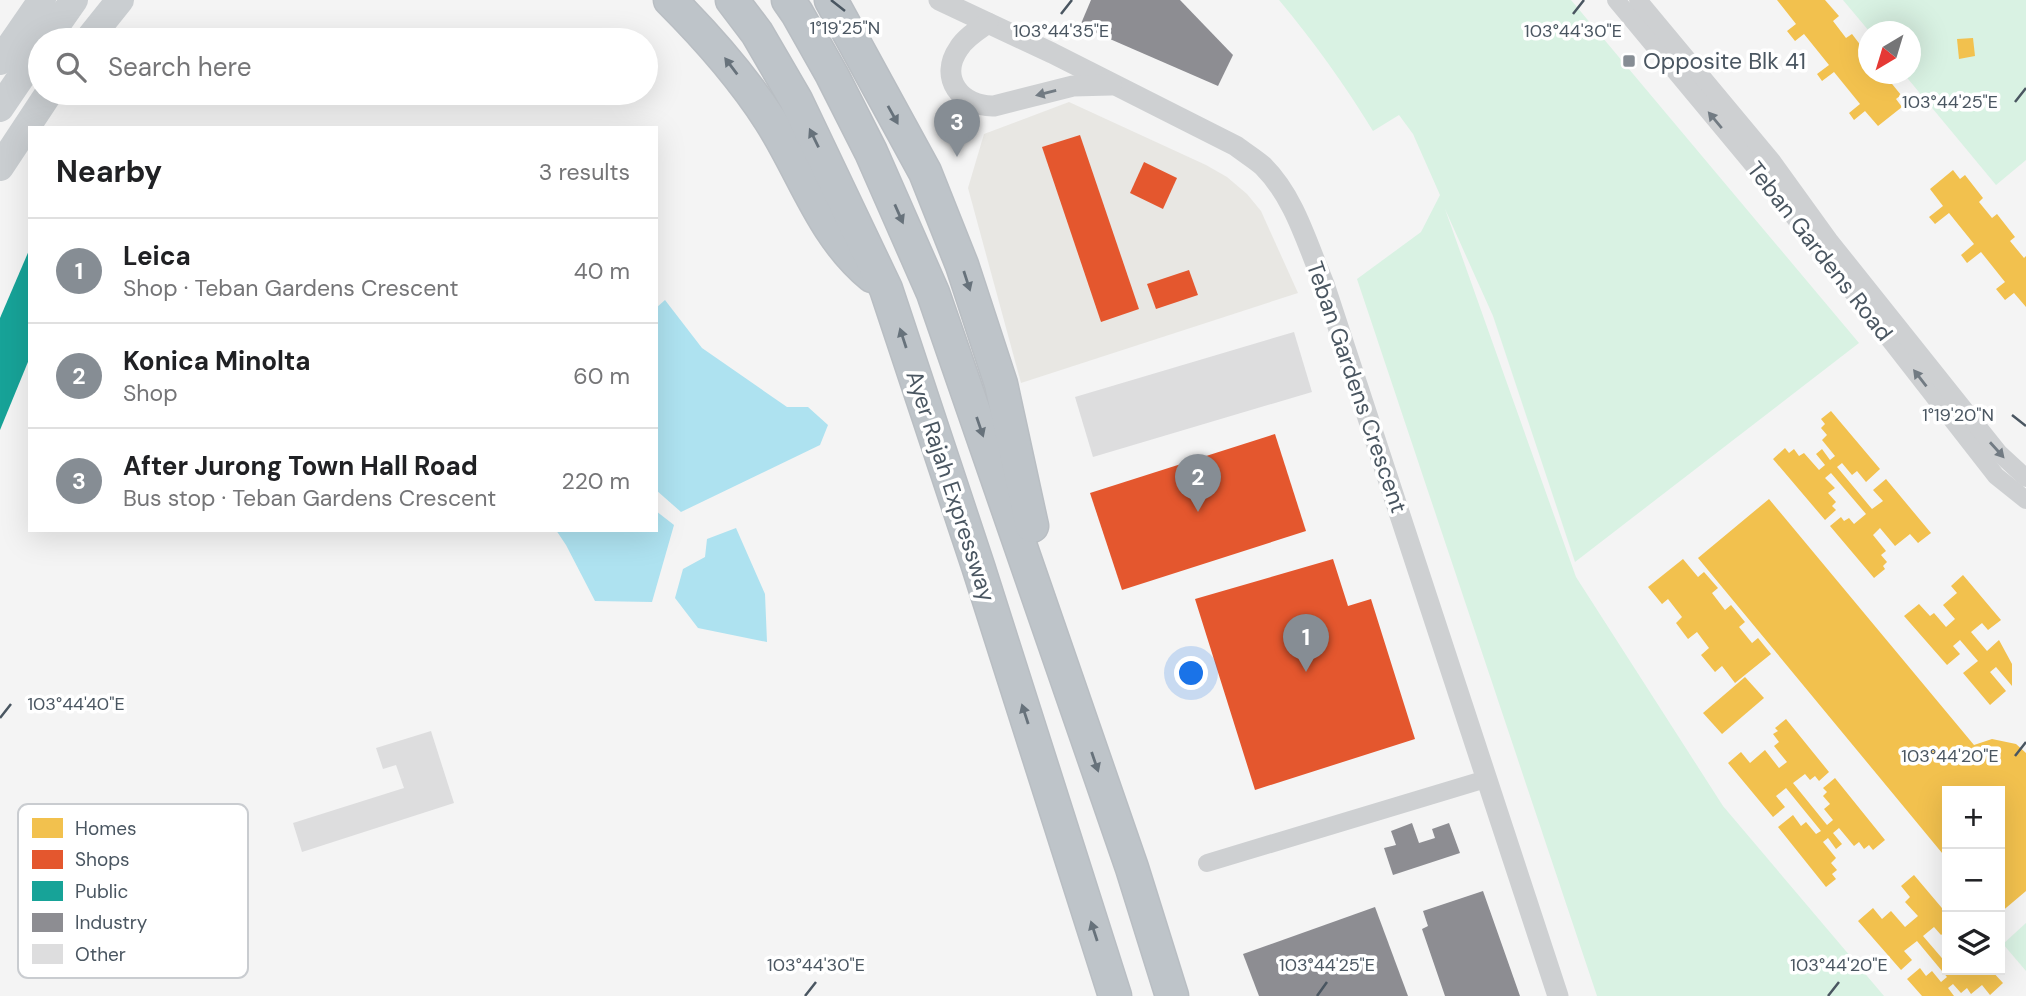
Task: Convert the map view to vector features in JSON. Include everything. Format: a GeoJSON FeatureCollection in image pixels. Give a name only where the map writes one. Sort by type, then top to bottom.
{"type":"FeatureCollection","features":[{"type":"Feature","properties":{"kind":"highway"},"geometry":{"type":"LineString","coordinates":[[670,0],[720,51],[771,122],[808,193],[845,250],[886,289]]}},
{"type":"Feature","properties":{"kind":"highway","name":"Ayer Rajah Expressway"},"geometry":{"type":"LineString","coordinates":[[732,0],[757,33],[796,100],[886,289],[1115,996]]}},
{"type":"Feature","properties":{"kind":"highway","name":"Ayer Rajah Expressway"},"geometry":{"type":"LineString","coordinates":[[788,0],[826,64],[872,152],[933,293],[1132,868],[1172,996]]}},
{"type":"Feature","properties":{"kind":"highway"},"geometry":{"type":"LineString","coordinates":[[831,0],[925,172],[962,265],[1001,384],[1065,674]]}},
{"type":"Feature","properties":{"kind":"main road"},"geometry":{"type":"LineString","coordinates":[[0,61],[42,0]]}},
{"type":"Feature","properties":{"kind":"main road"},"geometry":{"type":"LineString","coordinates":[[54,28],[74,0]]}},
{"type":"Feature","properties":{"kind":"main road"},"geometry":{"type":"LineString","coordinates":[[98,28],[120,0]]}},
{"type":"Feature","properties":{"kind":"main road"},"geometry":{"type":"LineString","coordinates":[[0,108],[28,67]]}},
{"type":"Feature","properties":{"kind":"main road"},"geometry":{"type":"LineString","coordinates":[[0,167],[41,105]]}},
{"type":"Feature","properties":{"kind":"street"},"geometry":{"type":"LineString","coordinates":[[939,0],[988,23]]}},
{"type":"Feature","properties":{"kind":"street","name":"Teban Gardens Road"},"geometry":{"type":"LineString","coordinates":[[1616,0],[1829,240],[1991,443],[2026,478]]}},
{"type":"Feature","properties":{"kind":"street","name":"Teban Gardens Road"},"geometry":{"type":"LineString","coordinates":[[1638,0],[1996,475],[2026,500]]}},
{"type":"Feature","properties":{"kind":"street","name":"Teban Gardens Crescent"},"geometry":{"type":"LineString","coordinates":[[1113,85],[1073,86],[983,107],[972,103],[955,87],[951,76],[958,49],[988,23],[1236,146],[1262,166],[1283,192],[1296,215],[1324,284],[1558,996]]}},
{"type":"Feature","properties":{"kind":"street"},"geometry":{"type":"LineString","coordinates":[[1207,863],[1486,779]]}},
{"type":"Feature","properties":{"kind":"shaded area"},"geometry":{"type":"Polygon","coordinates":[[[1069,102],[1227,177],[1247,194],[1261,211],[1298,293],[1021,383],[968,188],[984,134],[1069,102]]]}},
{"type":"Feature","properties":{"kind":"green space"},"geometry":{"type":"Polygon","coordinates":[[[1279,0],[1571,0],[1859,343],[1575,562],[1493,316],[1445,209],[1576,577],[1723,806],[1884,996],[1597,996],[1357,279],[1421,232],[1440,195],[1413,134],[1399,115],[1373,131],[1329,64],[1279,0]]]}},
{"type":"Feature","properties":{"kind":"green space"},"geometry":{"type":"Polygon","coordinates":[[[1843,0],[2026,0],[2026,160],[1996,185],[1912,84],[1921,84],[1921,21],[1861,21],[1843,0]]]}},
{"type":"Feature","properties":{"kind":"green space"},"geometry":{"type":"Polygon","coordinates":[[[2026,923],[2026,971],[2005,946],[2005,942],[2026,923]]]}},
{"type":"Feature","properties":{"kind":"water"},"geometry":{"type":"Polygon","coordinates":[[[665,300],[702,348],[787,407],[808,407],[828,425],[820,445],[681,512],[658,492],[658,306],[665,300]]]}},
{"type":"Feature","properties":{"kind":"water"},"geometry":{"type":"Polygon","coordinates":[[[658,513],[674,525],[652,602],[595,601],[557,532],[658,532],[658,513]]]}},
{"type":"Feature","properties":{"kind":"water"},"geometry":{"type":"Polygon","coordinates":[[[736,528],[765,594],[767,642],[698,628],[675,598],[683,569],[705,557],[707,539],[736,528]]]}},
{"type":"Feature","properties":{"kind":"building: Homes"},"geometry":{"type":"Polygon","coordinates":[[[1777,0],[1825,0],[1839,16],[1833,21],[1846,38],[1852,34],[1858,42],[1858,84],[1892,84],[1901,95],[1896,99],[1902,107],[1878,126],[1865,111],[1854,120],[1849,113],[1860,104],[1834,72],[1822,81],[1817,74],[1829,65],[1804,34],[1795,41],[1787,31],[1796,24],[1777,0]]]}},
{"type":"Feature","properties":{"kind":"building: Homes"},"geometry":{"type":"Polygon","coordinates":[[[1973,38],[1975,56],[1959,59],[1957,39],[1973,38]]]}},
{"type":"Feature","properties":{"kind":"building: Homes"},"geometry":{"type":"Polygon","coordinates":[[[1953,170],[1960,179],[1965,175],[1983,198],[1979,202],[1992,218],[1997,214],[2015,237],[2010,241],[2024,258],[2026,256],[2026,307],[2014,293],[2005,300],[1996,289],[2005,282],[1981,252],[1967,263],[1961,255],[1974,244],[1949,213],[1935,224],[1929,217],[1943,206],[1930,189],[1953,170]]]}},
{"type":"Feature","properties":{"kind":"building: Homes"},"geometry":{"type":"Polygon","coordinates":[[[1831,411],[1880,469],[1866,482],[1857,471],[1852,475],[1842,463],[1837,467],[1872,509],[1883,501],[1873,490],[1886,479],[1931,533],[1918,543],[1910,534],[1895,546],[1880,528],[1873,535],[1886,551],[1881,555],[1887,562],[1883,566],[1885,569],[1874,578],[1830,526],[1841,517],[1844,521],[1849,518],[1854,524],[1866,514],[1831,473],[1825,478],[1835,488],[1828,493],[1836,502],[1832,506],[1836,510],[1825,520],[1773,459],[1785,448],[1789,453],[1794,449],[1799,456],[1804,453],[1819,470],[1825,465],[1816,454],[1822,449],[1830,460],[1835,456],[1822,440],[1827,435],[1821,428],[1825,424],[1821,419],[1831,411]]]}},
{"type":"Feature","properties":{"kind":"building: Homes"},"geometry":{"type":"Polygon","coordinates":[[[1769,499],[1974,745],[1992,739],[2016,744],[2026,753],[2026,891],[2005,909],[2005,786],[1942,786],[1942,853],[1698,558],[1769,499]]]}},
{"type":"Feature","properties":{"kind":"building: Homes"},"geometry":{"type":"Polygon","coordinates":[[[1683,559],[1698,577],[1704,572],[1718,588],[1712,593],[1725,610],[1731,605],[1745,622],[1739,627],[1752,643],[1758,638],[1771,654],[1735,683],[1722,666],[1715,672],[1701,655],[1709,648],[1697,632],[1688,639],[1676,623],[1682,617],[1668,599],[1662,604],[1648,587],[1683,559]]]}},
{"type":"Feature","properties":{"kind":"building: Homes"},"geometry":{"type":"Polygon","coordinates":[[[1963,575],[2001,620],[1988,630],[1982,623],[1971,632],[1987,651],[1999,640],[2012,664],[2012,686],[1996,667],[1990,672],[2006,691],[1990,705],[1963,673],[1978,661],[1960,640],[1953,646],[1960,654],[1947,665],[1904,616],[1919,604],[1930,616],[1934,613],[1946,627],[1955,619],[1943,605],[1957,593],[1951,586],[1963,575]]]}},
{"type":"Feature","properties":{"kind":"building: Homes"},"geometry":{"type":"Polygon","coordinates":[[[1745,677],[1764,698],[1722,734],[1703,713],[1745,677]]]}},
{"type":"Feature","properties":{"kind":"building: Homes"},"geometry":{"type":"Polygon","coordinates":[[[1786,719],[1829,772],[1819,781],[1815,776],[1810,780],[1805,774],[1793,783],[1827,825],[1833,820],[1824,809],[1830,804],[1823,796],[1827,792],[1823,788],[1835,778],[1885,840],[1873,850],[1869,845],[1864,849],[1859,842],[1854,846],[1839,828],[1833,833],[1842,844],[1836,849],[1828,838],[1823,842],[1836,858],[1831,863],[1837,870],[1832,874],[1836,879],[1826,887],[1778,827],[1793,815],[1801,826],[1806,822],[1816,834],[1821,831],[1786,788],[1776,796],[1785,807],[1773,817],[1728,763],[1741,752],[1750,763],[1765,750],[1779,768],[1787,762],[1774,746],[1779,742],[1773,734],[1778,731],[1775,728],[1786,719]]]}},
{"type":"Feature","properties":{"kind":"building: Homes"},"geometry":{"type":"Polygon","coordinates":[[[1914,875],[1942,908],[1942,934],[1934,927],[1923,936],[1942,958],[1942,971],[1917,941],[1904,951],[1912,960],[1901,970],[1858,921],[1873,908],[1882,919],[1891,911],[1905,927],[1918,916],[1905,902],[1910,897],[1901,886],[1914,875]]]}},
{"type":"Feature","properties":{"kind":"building: Homes"},"geometry":{"type":"Polygon","coordinates":[[[1920,968],[1926,976],[1932,971],[1941,982],[1947,977],[1945,975],[1996,975],[2003,983],[1990,995],[1982,985],[1971,994],[1967,988],[1961,993],[1953,984],[1948,988],[1954,996],[1922,996],[1907,979],[1920,968]]]}},
{"type":"Feature","properties":{"kind":"building: Shops"},"geometry":{"type":"Polygon","coordinates":[[[1080,135],[1139,309],[1101,322],[1042,147],[1080,135]]]}},
{"type":"Feature","properties":{"kind":"building: Shops"},"geometry":{"type":"Polygon","coordinates":[[[1144,162],[1177,178],[1163,209],[1130,193],[1144,162]]]}},
{"type":"Feature","properties":{"kind":"building: Shops"},"geometry":{"type":"Polygon","coordinates":[[[1189,270],[1198,295],[1156,309],[1147,284],[1189,270]]]}},
{"type":"Feature","properties":{"kind":"building: Shops"},"geometry":{"type":"Polygon","coordinates":[[[1275,434],[1306,531],[1122,590],[1090,493],[1275,434]]]}},
{"type":"Feature","properties":{"kind":"building: Shops"},"geometry":{"type":"Polygon","coordinates":[[[1333,559],[1348,606],[1371,599],[1415,739],[1255,790],[1195,599],[1333,559]]]}},
{"type":"Feature","properties":{"kind":"building: Public"},"geometry":{"type":"Polygon","coordinates":[[[28,253],[28,362],[0,430],[0,318],[28,253]]]}},
{"type":"Feature","properties":{"kind":"building: Industry"},"geometry":{"type":"Polygon","coordinates":[[[1091,0],[1180,0],[1233,55],[1218,86],[1080,26],[1091,0]]]}},
{"type":"Feature","properties":{"kind":"building: Industry"},"geometry":{"type":"Polygon","coordinates":[[[1412,823],[1419,843],[1435,838],[1432,829],[1449,823],[1460,853],[1393,875],[1384,848],[1396,845],[1391,831],[1412,823]]]}},
{"type":"Feature","properties":{"kind":"building: Industry"},"geometry":{"type":"Polygon","coordinates":[[[1483,891],[1520,996],[1445,996],[1422,929],[1428,926],[1423,911],[1483,891]]]}},
{"type":"Feature","properties":{"kind":"building: Industry"},"geometry":{"type":"Polygon","coordinates":[[[1375,907],[1408,996],[1259,996],[1243,954],[1375,907]]]}},
{"type":"Feature","properties":{"kind":"building: Other"},"geometry":{"type":"Polygon","coordinates":[[[1294,332],[1312,392],[1093,457],[1075,397],[1294,332]]]}},
{"type":"Feature","properties":{"kind":"building: Other"},"geometry":{"type":"Polygon","coordinates":[[[431,731],[454,803],[302,852],[293,823],[404,788],[396,765],[383,769],[376,748],[431,731]]]}},
{"type":"Feature","properties":{"kind":"place","name":"Opposite Blk 41"},"geometry":{"type":"Point","coordinates":[1629,61]}},
{"type":"Feature","properties":{"kind":"place","name":"After Jurong Town Hall Road"},"geometry":{"type":"Point","coordinates":[957,157]}},
{"type":"Feature","properties":{"kind":"place","name":"Konica Minolta"},"geometry":{"type":"Point","coordinates":[1198,512]}},
{"type":"Feature","properties":{"kind":"place","name":"Leica"},"geometry":{"type":"Point","coordinates":[1306,672]}}]}
